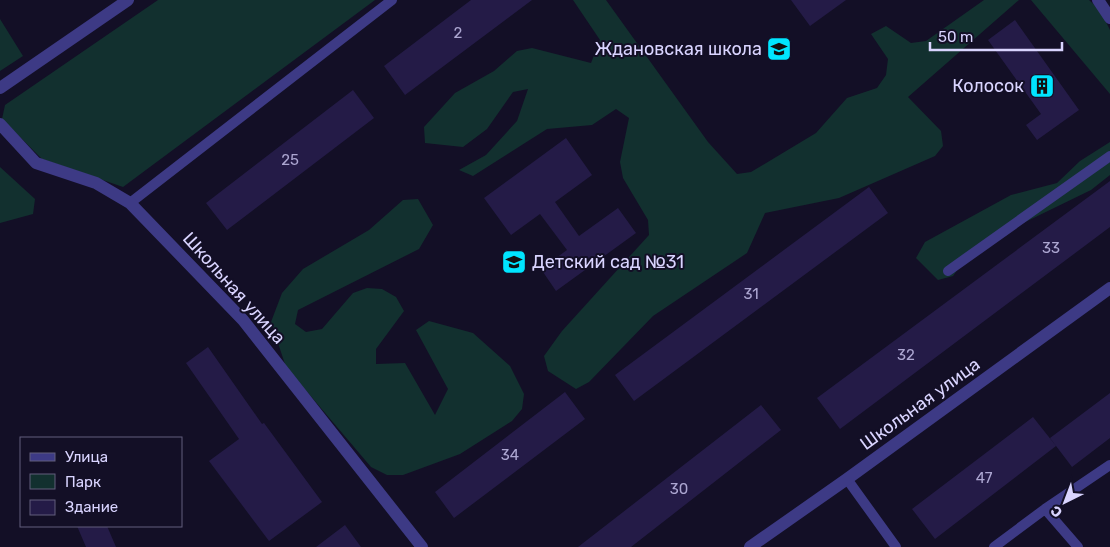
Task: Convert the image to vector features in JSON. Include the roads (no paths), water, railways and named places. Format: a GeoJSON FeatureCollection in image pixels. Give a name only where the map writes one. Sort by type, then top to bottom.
{"type":"FeatureCollection","features":[{"type":"Feature","properties":{"kind":"street"},"geometry":{"type":"LineString","coordinates":[[0,88],[128,0]]}},
{"type":"Feature","properties":{"kind":"street"},"geometry":{"type":"LineString","coordinates":[[1098,0],[1110,18]]}},
{"type":"Feature","properties":{"kind":"street","name":"Школьная улица"},"geometry":{"type":"LineString","coordinates":[[0,124],[36,163],[96,183],[130,203],[244,320],[422,547]]}},
{"type":"Feature","properties":{"kind":"street","name":"Школьная улица"},"geometry":{"type":"LineString","coordinates":[[750,547],[1110,288]]}},
{"type":"Feature","properties":{"kind":"lane"},"geometry":{"type":"LineString","coordinates":[[130,203],[392,0]]}},
{"type":"Feature","properties":{"kind":"lane"},"geometry":{"type":"LineString","coordinates":[[948,271],[1110,156]]}},
{"type":"Feature","properties":{"kind":"lane"},"geometry":{"type":"LineString","coordinates":[[994,547],[1045,509],[1110,465]]}},
{"type":"Feature","properties":{"kind":"lane"},"geometry":{"type":"LineString","coordinates":[[847,479],[896,547]]}},
{"type":"Feature","properties":{"kind":"lane"},"geometry":{"type":"LineString","coordinates":[[1045,509],[1078,547]]}},
{"type":"Feature","properties":{"kind":"place","name":"Ждановская школа"},"geometry":{"type":"Point","coordinates":[779,49]}},
{"type":"Feature","properties":{"kind":"place","name":"Колосок"},"geometry":{"type":"Point","coordinates":[1042,86]}},
{"type":"Feature","properties":{"kind":"place","name":"Детский сад №31"},"geometry":{"type":"Point","coordinates":[514,262]}}]}
